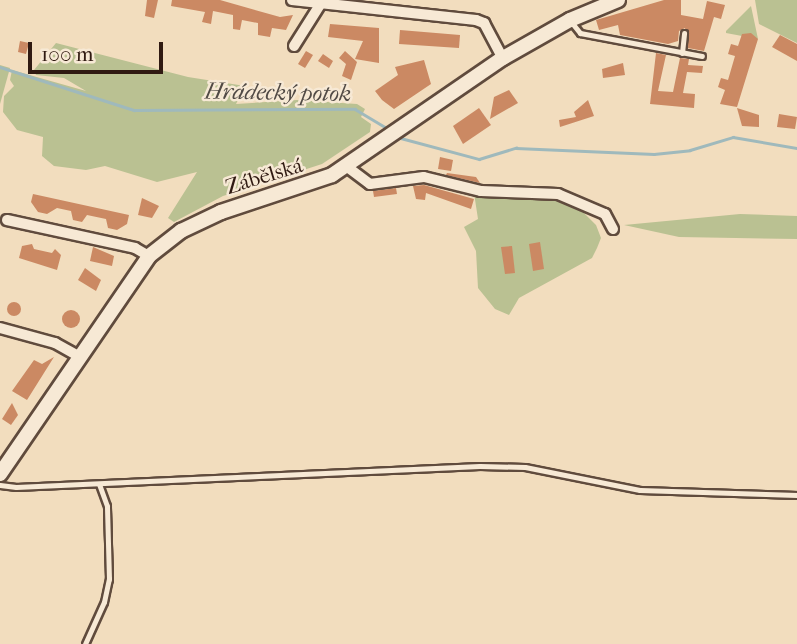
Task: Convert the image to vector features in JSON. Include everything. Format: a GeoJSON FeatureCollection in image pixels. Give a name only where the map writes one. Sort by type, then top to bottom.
{"type":"FeatureCollection","features":[{"type":"Feature","properties":{"kind":"main road","name":"Zábělská"},"geometry":{"type":"LineString","coordinates":[[0,474],[149,256],[181,231],[221,212],[291,191],[346,166],[503,58],[570,20],[618,0]]}},
{"type":"Feature","properties":{"kind":"street"},"geometry":{"type":"LineString","coordinates":[[292,0],[477,20],[484,23],[503,58]]}},
{"type":"Feature","properties":{"kind":"street"},"geometry":{"type":"LineString","coordinates":[[294,46],[322,3]]}},
{"type":"Feature","properties":{"kind":"street"},"geometry":{"type":"LineString","coordinates":[[346,166],[370,184],[425,177],[481,191],[558,194],[605,214],[613,229]]}},
{"type":"Feature","properties":{"kind":"street"},"geometry":{"type":"LineString","coordinates":[[7,220],[135,248],[149,256]]}},
{"type":"Feature","properties":{"kind":"street"},"geometry":{"type":"LineString","coordinates":[[0,328],[55,343],[80,358]]}},
{"type":"Feature","properties":{"kind":"lane"},"geometry":{"type":"LineString","coordinates":[[570,20],[580,33],[702,57]]}},
{"type":"Feature","properties":{"kind":"lane"},"geometry":{"type":"LineString","coordinates":[[682,52],[684,33]]}},
{"type":"Feature","properties":{"kind":"lane"},"geometry":{"type":"LineString","coordinates":[[0,485],[99,484],[480,466],[525,467],[640,490],[797,495]]}},
{"type":"Feature","properties":{"kind":"lane"},"geometry":{"type":"LineString","coordinates":[[85,644],[104,602],[109,579],[107,506],[99,484]]}},
{"type":"Feature","properties":{"kind":"green space"},"geometry":{"type":"Polygon","coordinates":[[[755,0],[797,0],[797,43],[759,24],[755,0]]]}},
{"type":"Feature","properties":{"kind":"green space"},"geometry":{"type":"Polygon","coordinates":[[[751,6],[758,39],[726,33],[726,31],[751,6]]]}},
{"type":"Feature","properties":{"kind":"green space"},"geometry":{"type":"Polygon","coordinates":[[[56,43],[188,77],[245,86],[236,104],[297,100],[357,104],[365,109],[361,117],[371,124],[370,132],[322,164],[223,196],[174,222],[168,218],[197,172],[157,182],[105,166],[86,170],[54,166],[42,156],[43,137],[17,130],[3,112],[4,96],[14,86],[10,80],[12,70],[86,91],[64,78],[36,75],[34,70],[56,43]]]}},
{"type":"Feature","properties":{"kind":"green space"},"geometry":{"type":"Polygon","coordinates":[[[0,65],[10,68],[0,104],[0,65]]]}},
{"type":"Feature","properties":{"kind":"green space"},"geometry":{"type":"Polygon","coordinates":[[[474,193],[559,198],[582,211],[596,225],[601,238],[597,248],[592,258],[519,298],[509,315],[495,309],[478,288],[476,251],[464,227],[478,219],[474,193]]]}},
{"type":"Feature","properties":{"kind":"green space"},"geometry":{"type":"Polygon","coordinates":[[[740,214],[797,216],[797,239],[679,237],[624,225],[740,214]]]}},
{"type":"Feature","properties":{"kind":"building"},"geometry":{"type":"Polygon","coordinates":[[[147,0],[158,0],[154,18],[145,16],[147,0]]]}},
{"type":"Feature","properties":{"kind":"building"},"geometry":{"type":"Polygon","coordinates":[[[172,0],[220,0],[280,17],[293,15],[286,30],[272,28],[270,37],[258,35],[258,23],[242,20],[240,30],[233,29],[233,15],[213,11],[211,24],[202,22],[205,12],[171,6],[172,0]]]}},
{"type":"Feature","properties":{"kind":"building"},"geometry":{"type":"Polygon","coordinates":[[[664,0],[681,0],[681,15],[703,19],[707,1],[725,5],[721,19],[714,17],[704,51],[688,48],[685,28],[679,31],[678,41],[668,44],[620,35],[618,25],[599,30],[596,20],[664,0]]]}},
{"type":"Feature","properties":{"kind":"building"},"geometry":{"type":"Polygon","coordinates":[[[330,24],[379,28],[379,63],[355,59],[363,41],[328,37],[330,24]]]}},
{"type":"Feature","properties":{"kind":"building"},"geometry":{"type":"Polygon","coordinates":[[[400,30],[460,35],[459,48],[399,44],[400,30]]]}},
{"type":"Feature","properties":{"kind":"building"},"geometry":{"type":"Polygon","coordinates":[[[751,33],[758,39],[737,107],[720,104],[725,90],[718,87],[721,78],[728,80],[735,56],[728,54],[731,44],[738,46],[742,34],[751,33]]]}},
{"type":"Feature","properties":{"kind":"building"},"geometry":{"type":"Polygon","coordinates":[[[780,35],[797,44],[797,61],[772,47],[780,35]]]}},
{"type":"Feature","properties":{"kind":"building"},"geometry":{"type":"Polygon","coordinates":[[[20,41],[29,43],[26,54],[18,52],[20,41]]]}},
{"type":"Feature","properties":{"kind":"building"},"geometry":{"type":"Polygon","coordinates":[[[306,51],[313,55],[305,68],[298,64],[306,51]]]}},
{"type":"Feature","properties":{"kind":"building"},"geometry":{"type":"Polygon","coordinates":[[[345,51],[357,62],[351,80],[342,76],[346,64],[339,58],[345,51]]]}},
{"type":"Feature","properties":{"kind":"building"},"geometry":{"type":"Polygon","coordinates":[[[656,53],[666,55],[658,91],[673,92],[680,58],[689,59],[688,65],[703,66],[702,73],[687,72],[683,93],[695,94],[694,108],[650,104],[656,53]]]}},
{"type":"Feature","properties":{"kind":"building"},"geometry":{"type":"Polygon","coordinates":[[[323,54],[333,61],[329,68],[318,61],[323,54]]]}},
{"type":"Feature","properties":{"kind":"building"},"geometry":{"type":"Polygon","coordinates":[[[424,60],[431,84],[394,109],[382,100],[375,91],[398,75],[395,67],[424,60]]]}},
{"type":"Feature","properties":{"kind":"building"},"geometry":{"type":"Polygon","coordinates":[[[623,63],[625,75],[603,78],[602,69],[623,63]]]}},
{"type":"Feature","properties":{"kind":"building"},"geometry":{"type":"Polygon","coordinates":[[[509,90],[518,103],[490,119],[494,97],[509,90]]]}},
{"type":"Feature","properties":{"kind":"building"},"geometry":{"type":"Polygon","coordinates":[[[588,100],[594,116],[560,127],[559,120],[576,117],[574,112],[588,100]]]}},
{"type":"Feature","properties":{"kind":"building"},"geometry":{"type":"Polygon","coordinates":[[[479,108],[491,125],[463,144],[453,126],[479,108]]]}},
{"type":"Feature","properties":{"kind":"building"},"geometry":{"type":"Polygon","coordinates":[[[737,108],[759,115],[759,127],[742,126],[737,108]]]}},
{"type":"Feature","properties":{"kind":"building"},"geometry":{"type":"Polygon","coordinates":[[[779,114],[797,117],[795,129],[777,127],[779,114]]]}},
{"type":"Feature","properties":{"kind":"building"},"geometry":{"type":"Polygon","coordinates":[[[440,157],[453,160],[451,171],[438,169],[440,157]]]}},
{"type":"Feature","properties":{"kind":"building"},"geometry":{"type":"Polygon","coordinates":[[[446,175],[476,177],[480,183],[446,175]]]}},
{"type":"Feature","properties":{"kind":"building"},"geometry":{"type":"Polygon","coordinates":[[[424,185],[474,199],[471,209],[426,193],[425,200],[416,199],[413,186],[424,185]]]}},
{"type":"Feature","properties":{"kind":"building"},"geometry":{"type":"Polygon","coordinates":[[[396,188],[397,194],[374,197],[373,191],[396,188]]]}},
{"type":"Feature","properties":{"kind":"building"},"geometry":{"type":"Polygon","coordinates":[[[33,194],[129,215],[127,224],[117,230],[108,228],[106,219],[87,215],[82,222],[73,220],[71,211],[57,208],[47,214],[38,212],[31,202],[33,194]]]}},
{"type":"Feature","properties":{"kind":"building"},"geometry":{"type":"Polygon","coordinates":[[[142,198],[159,206],[152,218],[138,215],[142,198]]]}},
{"type":"Feature","properties":{"kind":"building"},"geometry":{"type":"Polygon","coordinates":[[[540,242],[544,269],[533,271],[529,244],[540,242]]]}},
{"type":"Feature","properties":{"kind":"building"},"geometry":{"type":"Polygon","coordinates":[[[32,244],[34,249],[52,253],[55,249],[61,255],[57,270],[19,258],[22,246],[32,244]]]}},
{"type":"Feature","properties":{"kind":"building"},"geometry":{"type":"Polygon","coordinates":[[[512,246],[515,273],[505,274],[501,247],[512,246]]]}},
{"type":"Feature","properties":{"kind":"building"},"geometry":{"type":"Polygon","coordinates":[[[93,247],[114,256],[112,266],[90,261],[93,247]]]}},
{"type":"Feature","properties":{"kind":"building"},"geometry":{"type":"Polygon","coordinates":[[[85,268],[101,280],[96,291],[78,280],[85,268]]]}},
{"type":"Feature","properties":{"kind":"building"},"geometry":{"type":"Polygon","coordinates":[[[11,302],[17,302],[21,309],[17,316],[11,316],[7,312],[7,306],[11,302]]]}},
{"type":"Feature","properties":{"kind":"building"},"geometry":{"type":"Polygon","coordinates":[[[67,310],[75,310],[80,319],[78,326],[67,328],[62,323],[62,315],[67,310]]]}},
{"type":"Feature","properties":{"kind":"building"},"geometry":{"type":"Polygon","coordinates":[[[54,357],[27,400],[12,391],[34,360],[42,364],[54,357]]]}},
{"type":"Feature","properties":{"kind":"building"},"geometry":{"type":"Polygon","coordinates":[[[12,403],[18,415],[11,425],[2,419],[12,403]]]}},
{"type":"Feature","properties":{"kind":"waterway","name":"Hrádecký potok"},"geometry":{"type":"LineString","coordinates":[[0,67],[134,110],[355,109],[390,130]]}},
{"type":"Feature","properties":{"kind":"waterway","name":"Hrádecký potok"},"geometry":{"type":"LineString","coordinates":[[397,137],[479,159],[516,148],[654,154],[690,150],[733,137],[797,148]]}}]}
